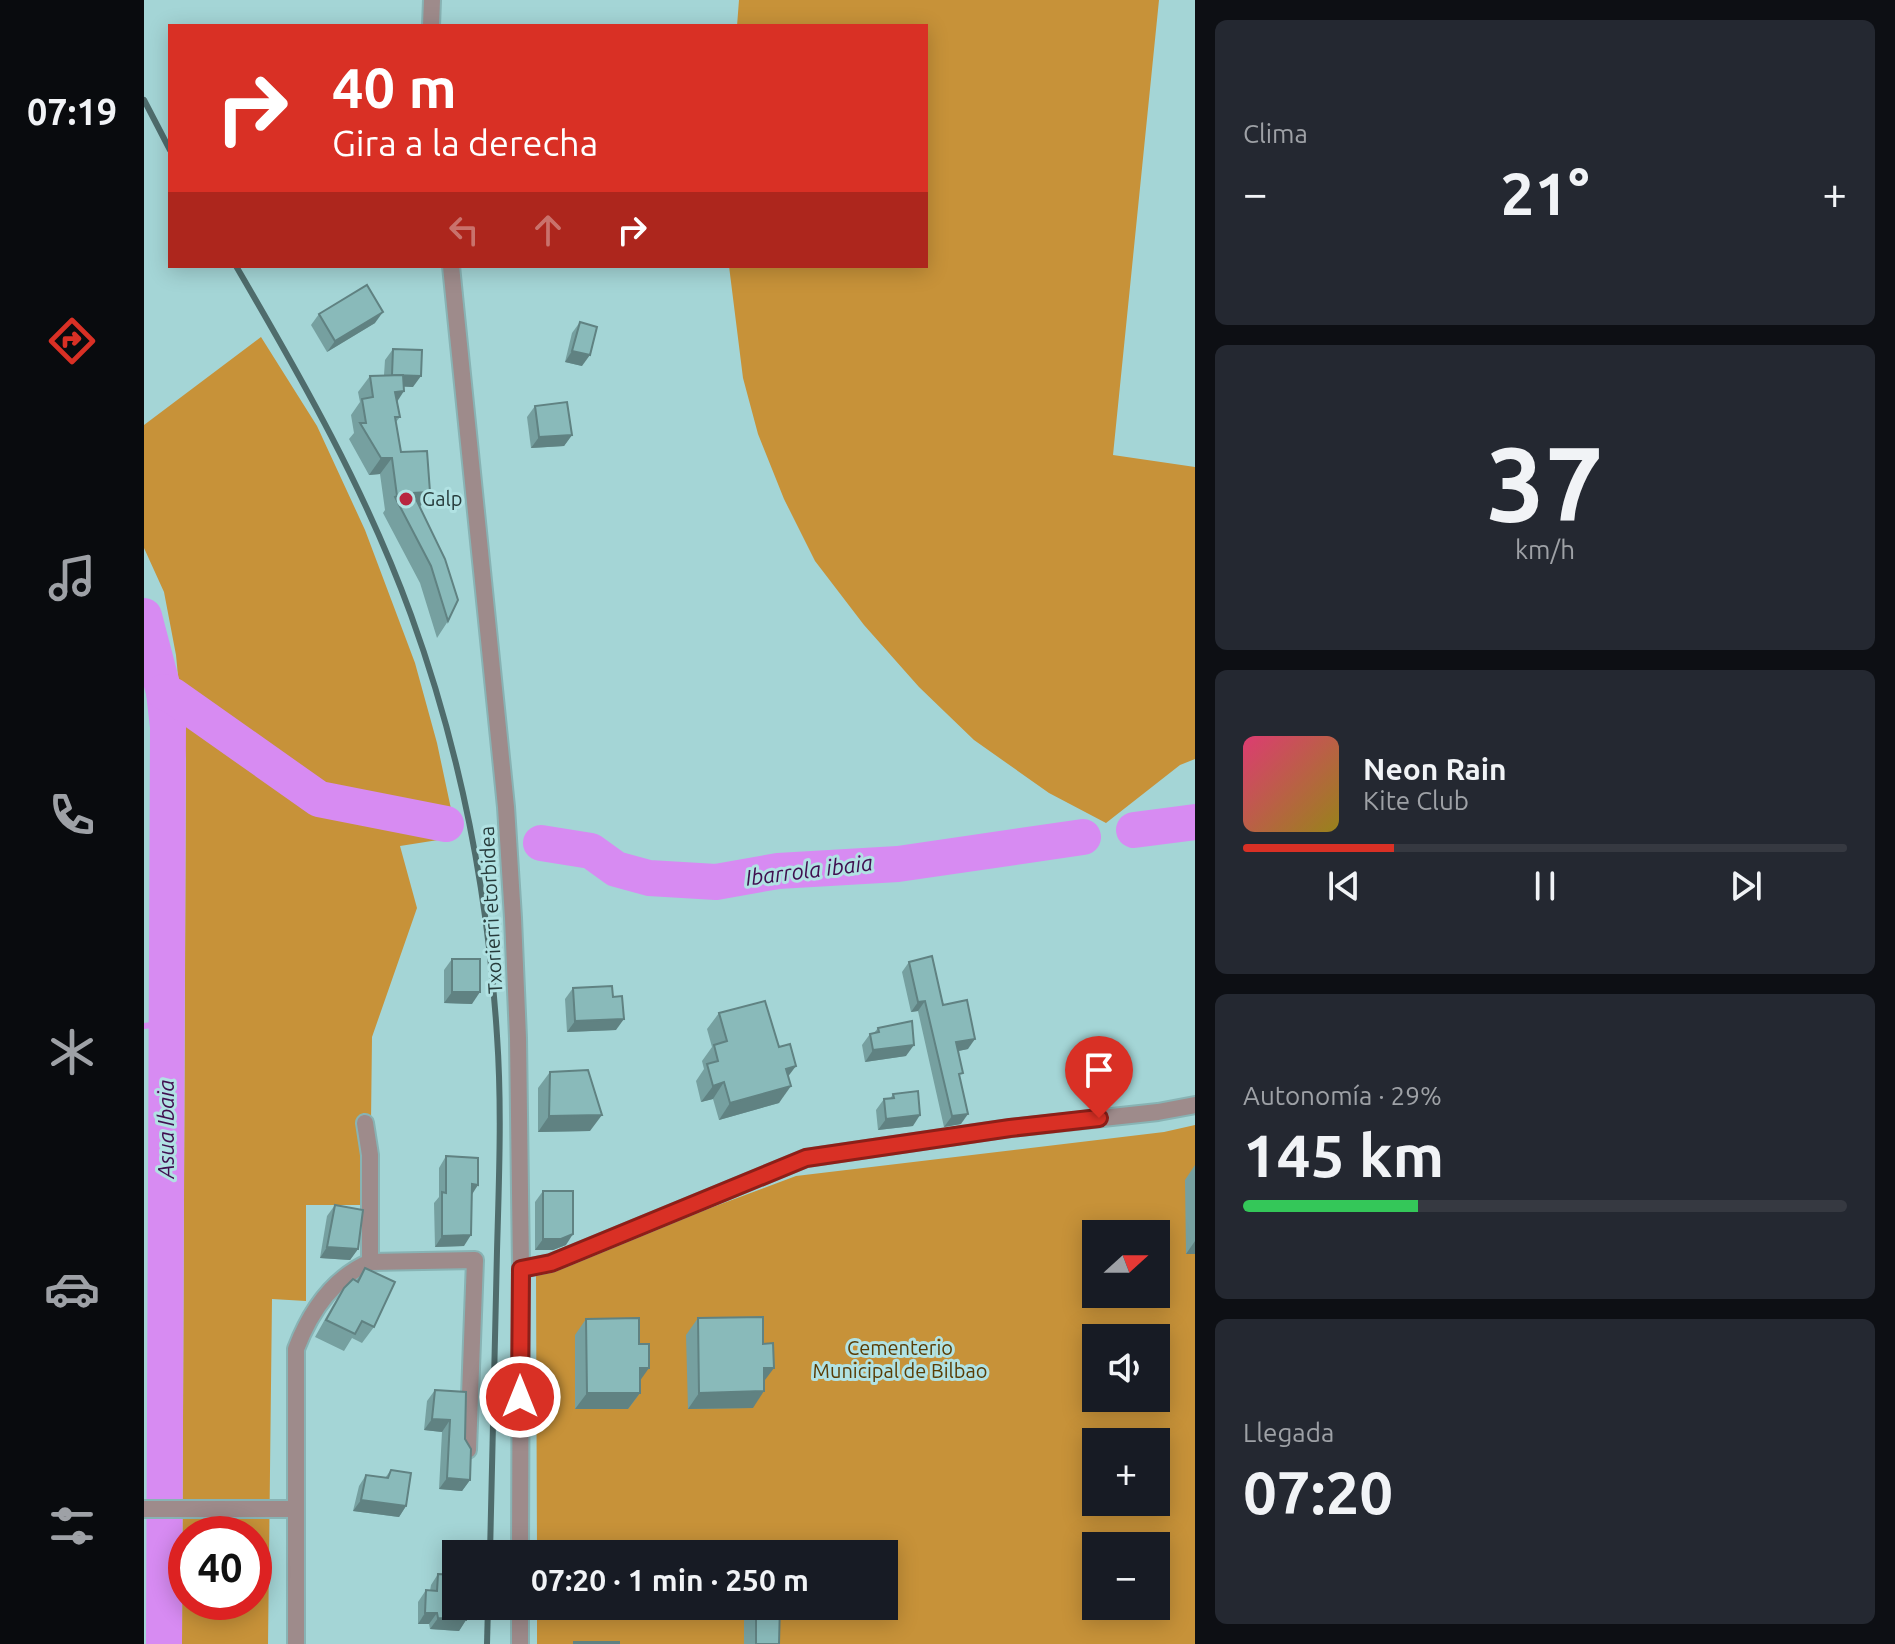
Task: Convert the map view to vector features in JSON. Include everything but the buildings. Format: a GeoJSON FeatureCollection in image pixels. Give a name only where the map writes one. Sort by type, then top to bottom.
{"type":"FeatureCollection","features":[{"type":"Feature","properties":{"kind":"street"},"geometry":{"type":"LineString","coordinates":[[431,24],[432,0]]}},
{"type":"Feature","properties":{"kind":"street","name":"Txorierri etorbidea"},"geometry":{"type":"LineString","coordinates":[[451,268],[506,807],[518,1038],[520,1540]]}},
{"type":"Feature","properties":{"kind":"street"},"geometry":{"type":"LineString","coordinates":[[521,1269],[551,1263],[806,1158],[1195,1105]]}},
{"type":"Feature","properties":{"kind":"street"},"geometry":{"type":"LineString","coordinates":[[365,1123],[370,1155],[370,1262]]}},
{"type":"Feature","properties":{"kind":"street"},"geometry":{"type":"LineString","coordinates":[[296,1644],[296,1349],[303,1330],[325,1296],[355,1269],[370,1262],[475,1260],[468,1450]]}},
{"type":"Feature","properties":{"kind":"street"},"geometry":{"type":"LineString","coordinates":[[144,1509],[294,1509]]}},
{"type":"Feature","properties":{"kind":"street"},"geometry":{"type":"LineString","coordinates":[[520,1620],[520,1644]]}},
{"type":"Feature","properties":{"kind":"green space"},"geometry":{"type":"Polygon","coordinates":[[[739,0],[1159,0],[1113,455],[1195,467],[1195,759],[1180,765],[1106,823],[1049,793],[974,740],[919,687],[864,625],[815,561],[784,499],[758,434],[743,378],[729,268],[928,268],[928,24],[737,24],[739,0]]]}},
{"type":"Feature","properties":{"kind":"green space"},"geometry":{"type":"Polygon","coordinates":[[[261,337],[317,426],[365,530],[415,663],[437,743],[457,837],[400,846],[417,908],[372,1037],[370,1205],[306,1205],[306,1301],[272,1299],[269,1516],[183,1516],[186,759],[176,655],[164,592],[144,548],[144,425],[261,337]]]}},
{"type":"Feature","properties":{"kind":"green space","name":"Cementerio Municipal de Bilbao"},"geometry":{"type":"Polygon","coordinates":[[[1195,1125],[1195,1644],[537,1644],[537,1620],[898,1620],[898,1540],[537,1540],[536,1273],[796,1176],[1164,1132],[1195,1125]]]}},
{"type":"Feature","properties":{"kind":"green space"},"geometry":{"type":"Polygon","coordinates":[[[182,1620],[268,1620],[268,1644],[182,1644],[182,1620]]]}},
{"type":"Feature","properties":{"kind":"waterway","name":"Asua Ibaia"},"geometry":{"type":"LineString","coordinates":[[144,616],[164,692],[168,727],[164,1644]]}},
{"type":"Feature","properties":{"kind":"waterway","name":"Ibarrola ibaia"},"geometry":{"type":"LineString","coordinates":[[164,692],[319,799],[446,824]]}},
{"type":"Feature","properties":{"kind":"waterway","name":"Ibarrola ibaia"},"geometry":{"type":"LineString","coordinates":[[1134,830],[1195,822]]}},
{"type":"Feature","properties":{"kind":"waterway","name":"Ibarrola ibaia"},"geometry":{"type":"LineString","coordinates":[[541,843],[591,851],[616,869],[649,878],[716,882],[778,871],[898,864],[1083,837]]}},
{"type":"Feature","properties":{"kind":"waterway"},"geometry":{"type":"LineString","coordinates":[[144,1026],[165,1023]]}},
{"type":"Feature","properties":{"kind":"railway"},"geometry":{"type":"LineString","coordinates":[[144,100],[168,146]]}},
{"type":"Feature","properties":{"kind":"railway"},"geometry":{"type":"LineString","coordinates":[[237,268],[331,436],[393,569],[444,717],[469,822],[487,928],[499,1089],[490,1540]]}},
{"type":"Feature","properties":{"kind":"railway"},"geometry":{"type":"LineString","coordinates":[[487,1644],[488,1620]]}},
{"type":"Feature","properties":{"kind":"place","name":"Galp"},"geometry":{"type":"Point","coordinates":[406,499]}},
{"type":"Feature","properties":{"kind":"route"},"geometry":{"type":"LineString","coordinates":[[520,1397],[521,1269],[551,1263],[806,1158],[1099,1118]]}}]}
